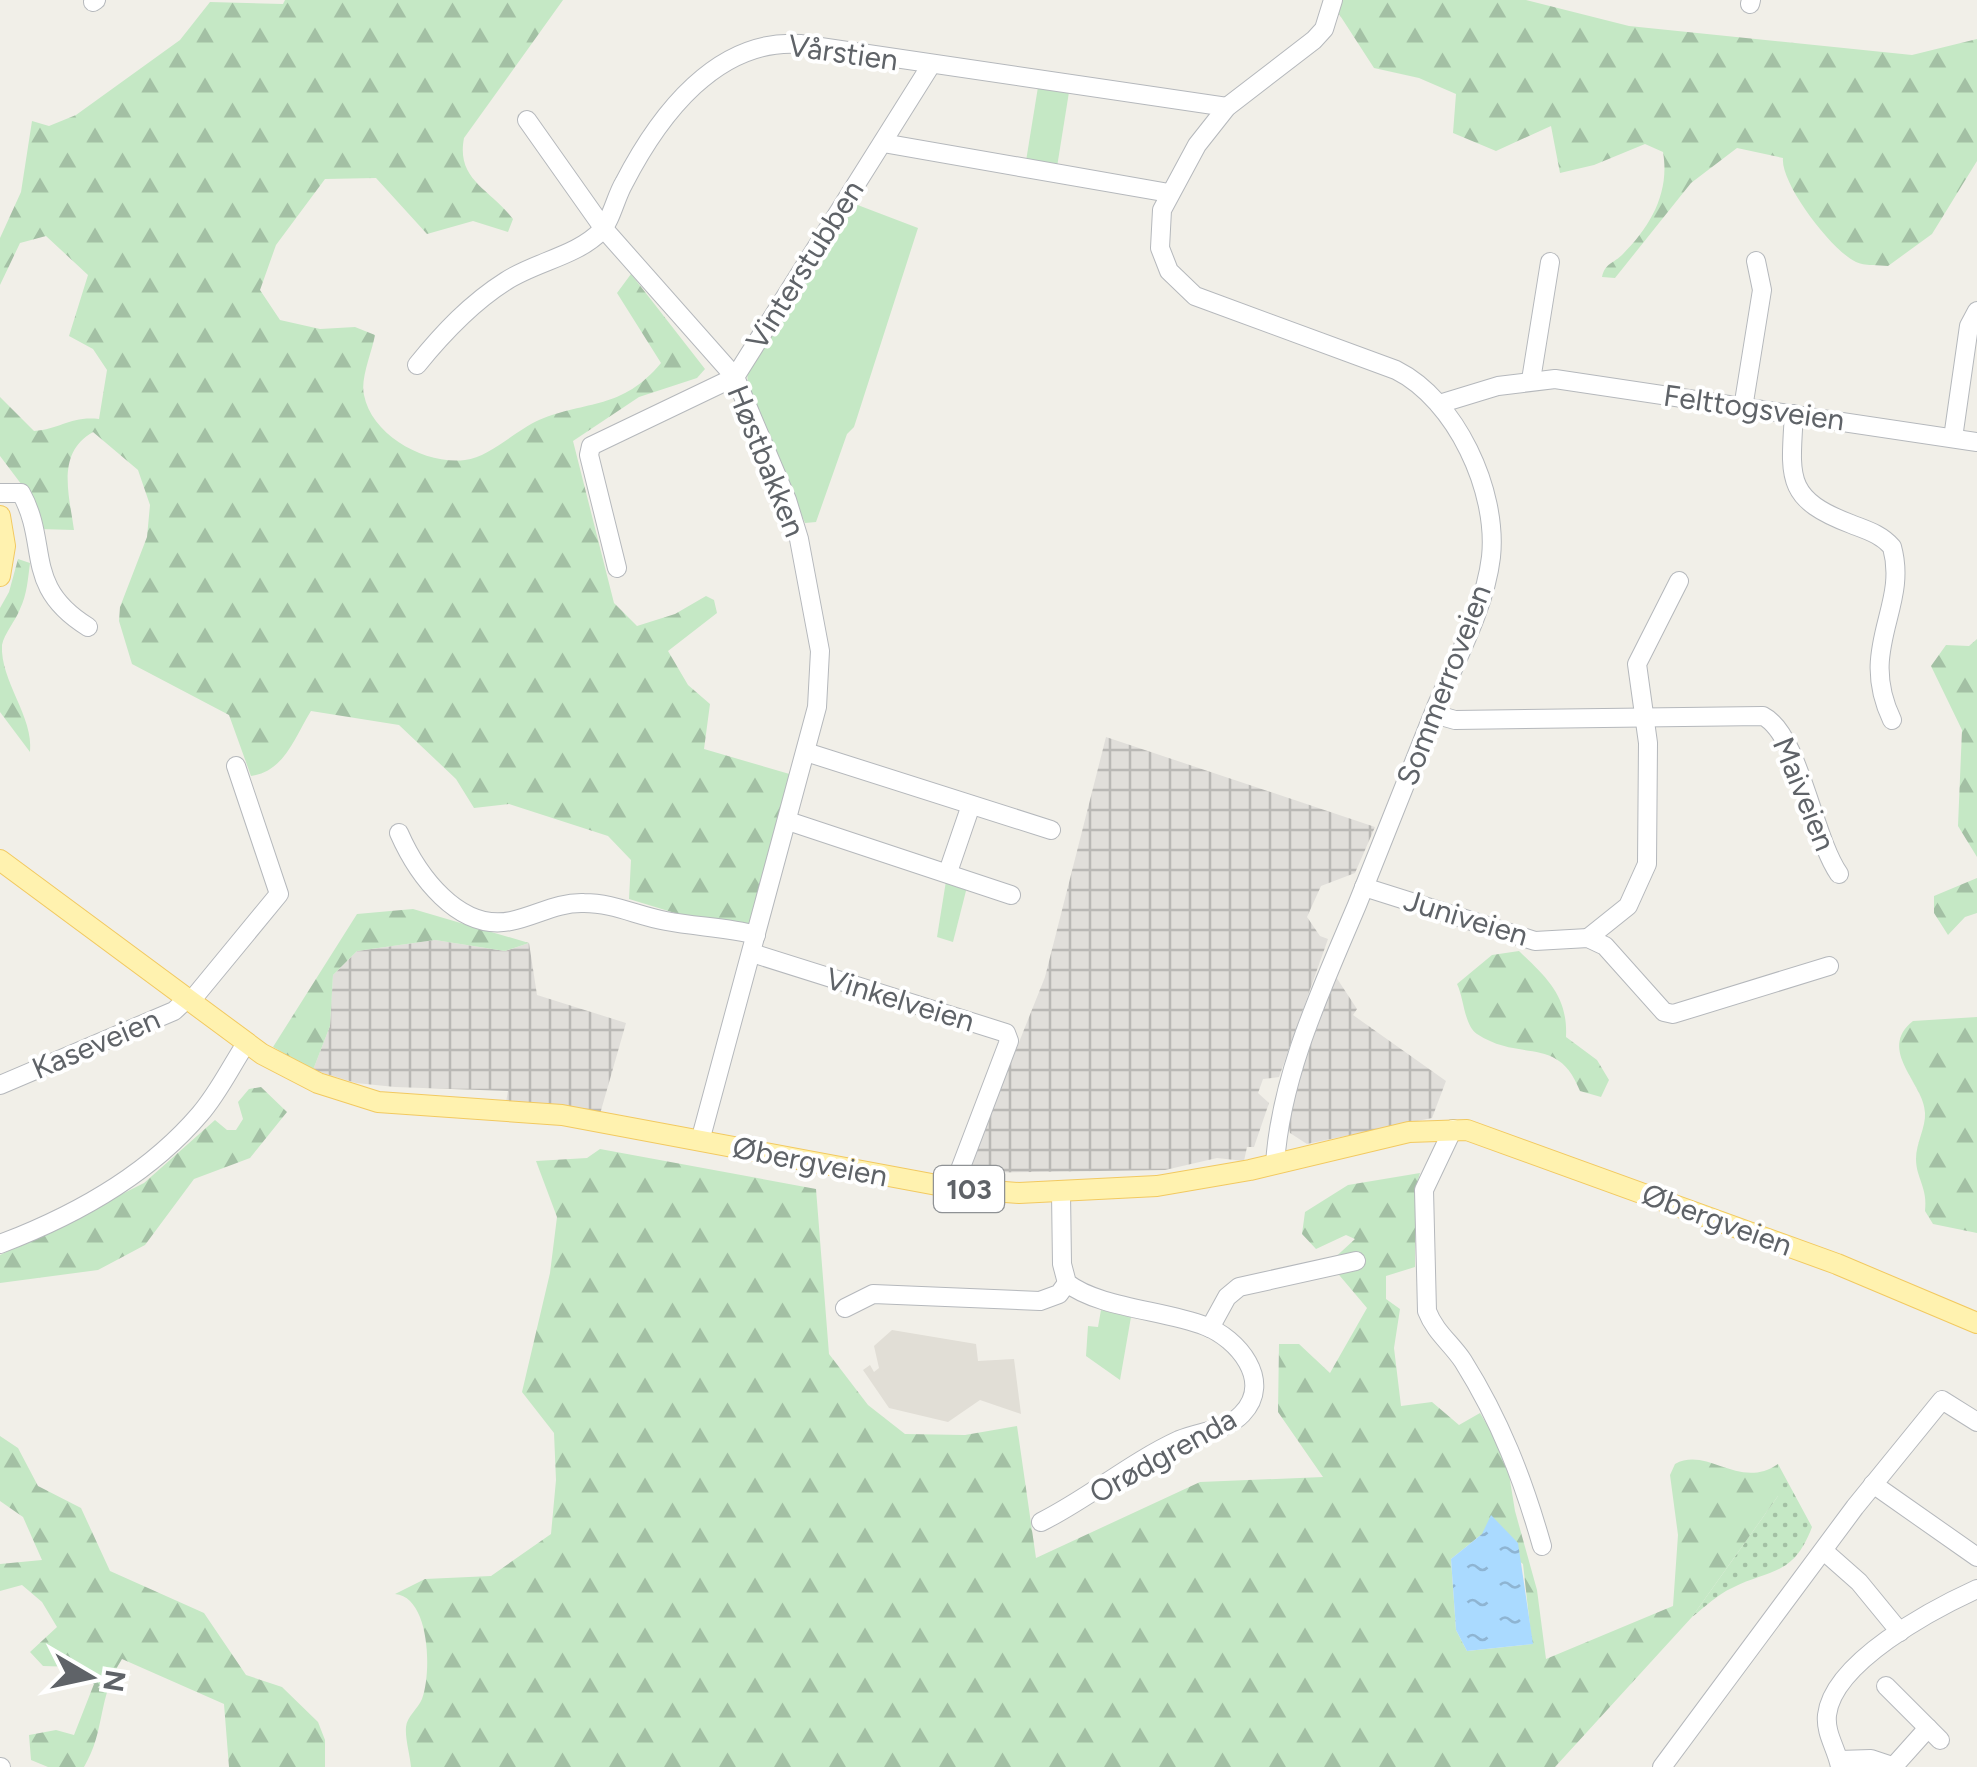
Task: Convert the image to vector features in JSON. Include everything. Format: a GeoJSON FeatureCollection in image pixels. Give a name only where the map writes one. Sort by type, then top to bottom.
{"type":"FeatureCollection","features":[{"type":"Feature","properties":{"kind":"main road"},"geometry":{"type":"LineString","coordinates":[[0,516],[5,546],[0,576]]}},
{"type":"Feature","properties":{"kind":"main road","name":"Øbergveien"},"geometry":{"type":"LineString","coordinates":[[4,871],[255,1048],[318,1083],[378,1102],[535,1112],[952,1188],[1061,1192],[1156,1186],[1275,1164],[1409,1132],[1452,1129],[1511,1142],[1837,1264],[1977,1322]]}},
{"type":"Feature","properties":{"kind":"street","name":"Sommerroveien"},"geometry":{"type":"LineString","coordinates":[[1275,1164],[1278,1113],[1484,589],[1490,558],[1487,500],[1465,448],[1439,404],[1411,378],[1396,370],[1182,287],[1169,271],[1160,248],[1162,210],[1169,193],[1227,107],[1314,40],[1324,29],[1334,0]]}},
{"type":"Feature","properties":{"kind":"street","name":"Vårstien"},"geometry":{"type":"LineString","coordinates":[[604,230],[626,178],[674,108],[700,81],[741,50],[764,44],[800,44],[1227,107]]}},
{"type":"Feature","properties":{"kind":"street","name":"Vinterstubben"},"geometry":{"type":"LineString","coordinates":[[617,568],[589,455],[591,446],[734,377],[931,65]]}},
{"type":"Feature","properties":{"kind":"street","name":"Høstbakken"},"geometry":{"type":"LineString","coordinates":[[527,120],[604,230],[734,377],[787,500],[815,609],[820,680],[806,752],[700,1141]]}},
{"type":"Feature","properties":{"kind":"street"},"geometry":{"type":"LineString","coordinates":[[883,143],[1169,193]]}},
{"type":"Feature","properties":{"kind":"street"},"geometry":{"type":"LineString","coordinates":[[417,364],[449,327],[506,280],[604,230]]}},
{"type":"Feature","properties":{"kind":"street"},"geometry":{"type":"LineString","coordinates":[[1743,408],[1762,290],[1756,261]]}},
{"type":"Feature","properties":{"kind":"street"},"geometry":{"type":"LineString","coordinates":[[1531,380],[1550,262]]}},
{"type":"Feature","properties":{"kind":"street"},"geometry":{"type":"LineString","coordinates":[[1953,438],[1969,326],[1977,312]]}},
{"type":"Feature","properties":{"kind":"street","name":"Felttogsveien"},"geometry":{"type":"LineString","coordinates":[[1439,404],[1531,380],[1571,380],[1977,442]]}},
{"type":"Feature","properties":{"kind":"street"},"geometry":{"type":"LineString","coordinates":[[1794,414],[1791,464],[1798,492],[1813,508],[1876,534],[1892,547],[1894,584],[1877,666],[1882,698],[1892,720]]}},
{"type":"Feature","properties":{"kind":"street"},"geometry":{"type":"LineString","coordinates":[[0,493],[20,494],[37,560],[51,593],[88,627]]}},
{"type":"Feature","properties":{"kind":"street"},"geometry":{"type":"LineString","coordinates":[[1679,580],[1637,664],[1646,717],[1648,848],[1643,879],[1618,918],[1588,938],[1604,946],[1664,1012],[1673,1014],[1828,966]]}},
{"type":"Feature","properties":{"kind":"street","name":"Maiveien"},"geometry":{"type":"LineString","coordinates":[[1434,714],[1454,720],[1763,716],[1773,721],[1783,737],[1820,842],[1839,874]]}},
{"type":"Feature","properties":{"kind":"street"},"geometry":{"type":"LineString","coordinates":[[806,752],[1051,830]]}},
{"type":"Feature","properties":{"kind":"street"},"geometry":{"type":"LineString","coordinates":[[189,1000],[279,894],[236,766]]}},
{"type":"Feature","properties":{"kind":"street"},"geometry":{"type":"LineString","coordinates":[[948,872],[970,805]]}},
{"type":"Feature","properties":{"kind":"street"},"geometry":{"type":"LineString","coordinates":[[788,821],[1011,895]]}},
{"type":"Feature","properties":{"kind":"street"},"geometry":{"type":"LineString","coordinates":[[398,834],[412,864],[440,895],[484,920],[508,922],[559,904],[589,903],[754,944]]}},
{"type":"Feature","properties":{"kind":"street","name":"Juniveien"},"geometry":{"type":"LineString","coordinates":[[1364,887],[1535,941],[1588,938]]}},
{"type":"Feature","properties":{"kind":"street","name":"Vinkelveien"},"geometry":{"type":"LineString","coordinates":[[754,944],[1006,1033],[1008,1041],[952,1188]]}},
{"type":"Feature","properties":{"kind":"street","name":"Kaseveien"},"geometry":{"type":"LineString","coordinates":[[0,1085],[174,1011],[189,1000]]}},
{"type":"Feature","properties":{"kind":"street"},"geometry":{"type":"LineString","coordinates":[[0,1244],[77,1210],[128,1178],[176,1138],[255,1048]]}},
{"type":"Feature","properties":{"kind":"street"},"geometry":{"type":"LineString","coordinates":[[1452,1129],[1424,1190],[1427,1311],[1434,1328],[1462,1360],[1506,1438],[1542,1546]]}},
{"type":"Feature","properties":{"kind":"street"},"geometry":{"type":"LineString","coordinates":[[845,1308],[873,1294],[1040,1301],[1059,1294],[1067,1283],[1062,1264],[1061,1192]]}},
{"type":"Feature","properties":{"kind":"street"},"geometry":{"type":"LineString","coordinates":[[1210,1328],[1230,1293],[1238,1288],[1356,1261]]}},
{"type":"Feature","properties":{"kind":"street","name":"Orødgrenda"},"geometry":{"type":"LineString","coordinates":[[1041,1522],[1181,1440],[1240,1417],[1253,1392],[1250,1366],[1235,1342],[1167,1312],[1092,1297],[1067,1283]]}},
{"type":"Feature","properties":{"kind":"street"},"geometry":{"type":"LineString","coordinates":[[1662,1767],[1873,1484],[1942,1400],[1977,1422]]}},
{"type":"Feature","properties":{"kind":"street"},"geometry":{"type":"LineString","coordinates":[[1873,1484],[1977,1557]]}},
{"type":"Feature","properties":{"kind":"street"},"geometry":{"type":"LineString","coordinates":[[1824,1552],[1859,1582],[1900,1632]]}},
{"type":"Feature","properties":{"kind":"street"},"geometry":{"type":"LineString","coordinates":[[1886,1686],[1934,1734],[1894,1766],[1865,1758],[1840,1764],[1827,1730],[1834,1695],[1859,1665],[1900,1632],[1977,1589]]}},
{"type":"Feature","properties":{"kind":"shaded area"},"geometry":{"type":"Polygon","coordinates":[[[1106,737],[1375,827],[1355,873],[1321,886],[1307,917],[1320,936],[1328,939],[1279,1077],[1263,1079],[1258,1093],[1269,1103],[1254,1147],[1247,1147],[1244,1161],[1217,1158],[1165,1170],[967,1173],[1045,977],[1106,737]]]}},
{"type":"Feature","properties":{"kind":"shaded area"},"geometry":{"type":"Polygon","coordinates":[[[435,940],[505,951],[529,943],[537,995],[626,1023],[600,1114],[506,1102],[508,1091],[356,1083],[313,1070],[330,1026],[333,975],[357,951],[435,940]]]}},
{"type":"Feature","properties":{"kind":"shaded area"},"geometry":{"type":"Polygon","coordinates":[[[1336,977],[1357,1009],[1353,1015],[1446,1081],[1432,1118],[1307,1144],[1290,1133],[1287,1115],[1295,1086],[1336,977]]]}},
{"type":"Feature","properties":{"kind":"shaded area"},"geometry":{"type":"Polygon","coordinates":[[[892,1330],[976,1344],[978,1361],[1014,1359],[1021,1414],[980,1400],[948,1422],[889,1408],[863,1370],[870,1365],[874,1372],[879,1368],[874,1346],[892,1330]]]}},
{"type":"Feature","properties":{"kind":"green space"},"geometry":{"type":"Polygon","coordinates":[[[285,0],[563,0],[464,138],[465,164],[476,183],[513,219],[508,232],[473,221],[427,234],[376,178],[325,179],[276,245],[260,290],[280,320],[320,329],[355,327],[375,335],[364,381],[369,410],[389,435],[434,458],[474,458],[539,420],[603,402],[647,378],[661,363],[617,293],[631,274],[705,369],[697,378],[639,397],[573,441],[614,603],[637,626],[675,614],[706,596],[714,600],[717,613],[668,651],[688,685],[710,704],[704,749],[793,775],[751,924],[688,917],[629,899],[631,860],[608,836],[509,804],[474,808],[456,779],[399,725],[311,711],[280,760],[263,773],[251,776],[229,715],[132,664],[119,621],[120,607],[147,537],[150,505],[138,470],[93,432],[81,441],[69,463],[74,530],[39,529],[37,505],[0,456],[0,397],[34,431],[80,419],[99,419],[107,370],[93,349],[69,336],[88,275],[46,236],[20,243],[0,285],[0,238],[21,192],[32,121],[49,126],[76,115],[180,40],[210,2],[283,4],[285,0]]]}},
{"type":"Feature","properties":{"kind":"green space"},"geometry":{"type":"Polygon","coordinates":[[[1330,0],[1526,0],[1629,26],[1912,55],[1977,39],[1977,161],[1932,234],[1888,266],[1859,263],[1834,245],[1798,199],[1783,158],[1737,148],[1691,183],[1615,278],[1602,277],[1607,266],[1642,232],[1656,208],[1664,181],[1663,152],[1645,144],[1594,165],[1560,173],[1551,126],[1496,151],[1453,133],[1456,94],[1419,78],[1374,68],[1330,0]]]}},
{"type":"Feature","properties":{"kind":"green space"},"geometry":{"type":"Polygon","coordinates":[[[1038,87],[1069,92],[1057,167],[1026,161],[1038,87]]]}},
{"type":"Feature","properties":{"kind":"green space"},"geometry":{"type":"Polygon","coordinates":[[[855,204],[918,228],[854,427],[847,434],[816,522],[805,523],[748,387],[747,370],[855,204]]]}},
{"type":"Feature","properties":{"kind":"green space"},"geometry":{"type":"Polygon","coordinates":[[[18,559],[30,563],[28,580],[22,604],[2,645],[6,672],[27,726],[30,752],[0,712],[0,608],[18,559]]]}},
{"type":"Feature","properties":{"kind":"green space"},"geometry":{"type":"Polygon","coordinates":[[[1977,639],[1977,857],[1958,826],[1962,730],[1931,666],[1946,645],[1969,646],[1977,639]]]}},
{"type":"Feature","properties":{"kind":"green space"},"geometry":{"type":"Polygon","coordinates":[[[1977,878],[1977,913],[1965,917],[1948,935],[1934,913],[1934,896],[1977,878]]]}},
{"type":"Feature","properties":{"kind":"green space"},"geometry":{"type":"Polygon","coordinates":[[[946,881],[968,883],[953,942],[937,937],[946,881]]]}},
{"type":"Feature","properties":{"kind":"green space"},"geometry":{"type":"Polygon","coordinates":[[[413,909],[529,943],[505,951],[435,940],[357,951],[333,975],[330,1026],[313,1070],[273,1047],[357,914],[413,909]]]}},
{"type":"Feature","properties":{"kind":"green space"},"geometry":{"type":"Polygon","coordinates":[[[1519,951],[1554,989],[1563,1010],[1566,1037],[1597,1060],[1609,1080],[1601,1097],[1580,1091],[1561,1062],[1493,1042],[1477,1034],[1469,1024],[1457,984],[1492,955],[1519,951]]]}},
{"type":"Feature","properties":{"kind":"green space"},"geometry":{"type":"Polygon","coordinates":[[[1977,1017],[1977,1233],[1933,1224],[1925,1211],[1916,1159],[1925,1113],[1899,1044],[1913,1021],[1977,1017]]]}},
{"type":"Feature","properties":{"kind":"green space"},"geometry":{"type":"Polygon","coordinates":[[[261,1087],[287,1112],[250,1158],[194,1179],[145,1245],[98,1270],[0,1283],[0,1255],[144,1183],[215,1120],[227,1130],[236,1130],[243,1119],[238,1102],[249,1089],[261,1087]]]}},
{"type":"Feature","properties":{"kind":"green space"},"geometry":{"type":"Polygon","coordinates":[[[600,1149],[816,1189],[829,1354],[868,1405],[905,1434],[965,1435],[1017,1426],[1036,1558],[1200,1482],[1323,1477],[1278,1412],[1279,1344],[1299,1344],[1330,1373],[1367,1308],[1329,1263],[1355,1239],[1346,1235],[1316,1249],[1302,1234],[1305,1212],[1348,1185],[1420,1173],[1415,1191],[1415,1267],[1386,1276],[1386,1299],[1400,1309],[1394,1348],[1401,1406],[1432,1402],[1459,1425],[1480,1413],[1506,1456],[1515,1511],[1537,1590],[1546,1659],[1673,1606],[1678,1535],[1670,1475],[1675,1464],[1700,1460],[1750,1473],[1778,1464],[1778,1496],[1692,1617],[1555,1767],[411,1767],[406,1727],[422,1699],[427,1655],[422,1621],[407,1598],[395,1594],[425,1579],[491,1576],[551,1534],[556,1480],[554,1433],[522,1392],[550,1273],[557,1217],[536,1161],[587,1158],[600,1149]],[[1482,1534],[1451,1559],[1456,1630],[1467,1651],[1532,1644],[1523,1564],[1482,1534]]]}},
{"type":"Feature","properties":{"kind":"green space"},"geometry":{"type":"Polygon","coordinates":[[[1101,1310],[1131,1317],[1120,1380],[1086,1356],[1088,1326],[1098,1327],[1101,1310]]]}},
{"type":"Feature","properties":{"kind":"green space"},"geometry":{"type":"Polygon","coordinates":[[[0,1436],[18,1448],[38,1486],[81,1508],[110,1571],[204,1613],[246,1675],[282,1687],[318,1722],[325,1740],[325,1767],[229,1767],[224,1704],[122,1659],[84,1767],[48,1767],[31,1760],[29,1735],[56,1730],[74,1735],[94,1684],[74,1667],[43,1666],[30,1652],[57,1627],[42,1602],[22,1585],[0,1591],[0,1564],[42,1560],[23,1517],[0,1501],[0,1436]]]}},
{"type":"Feature","properties":{"kind":"green space"},"geometry":{"type":"Polygon","coordinates":[[[1778,1464],[1812,1527],[1805,1543],[1780,1569],[1727,1591],[1692,1617],[1778,1496],[1778,1464]]]}},
{"type":"Feature","properties":{"kind":"water"},"geometry":{"type":"Polygon","coordinates":[[[1491,1515],[1518,1543],[1533,1644],[1467,1651],[1456,1630],[1451,1559],[1482,1534],[1491,1515]]]}}]}
